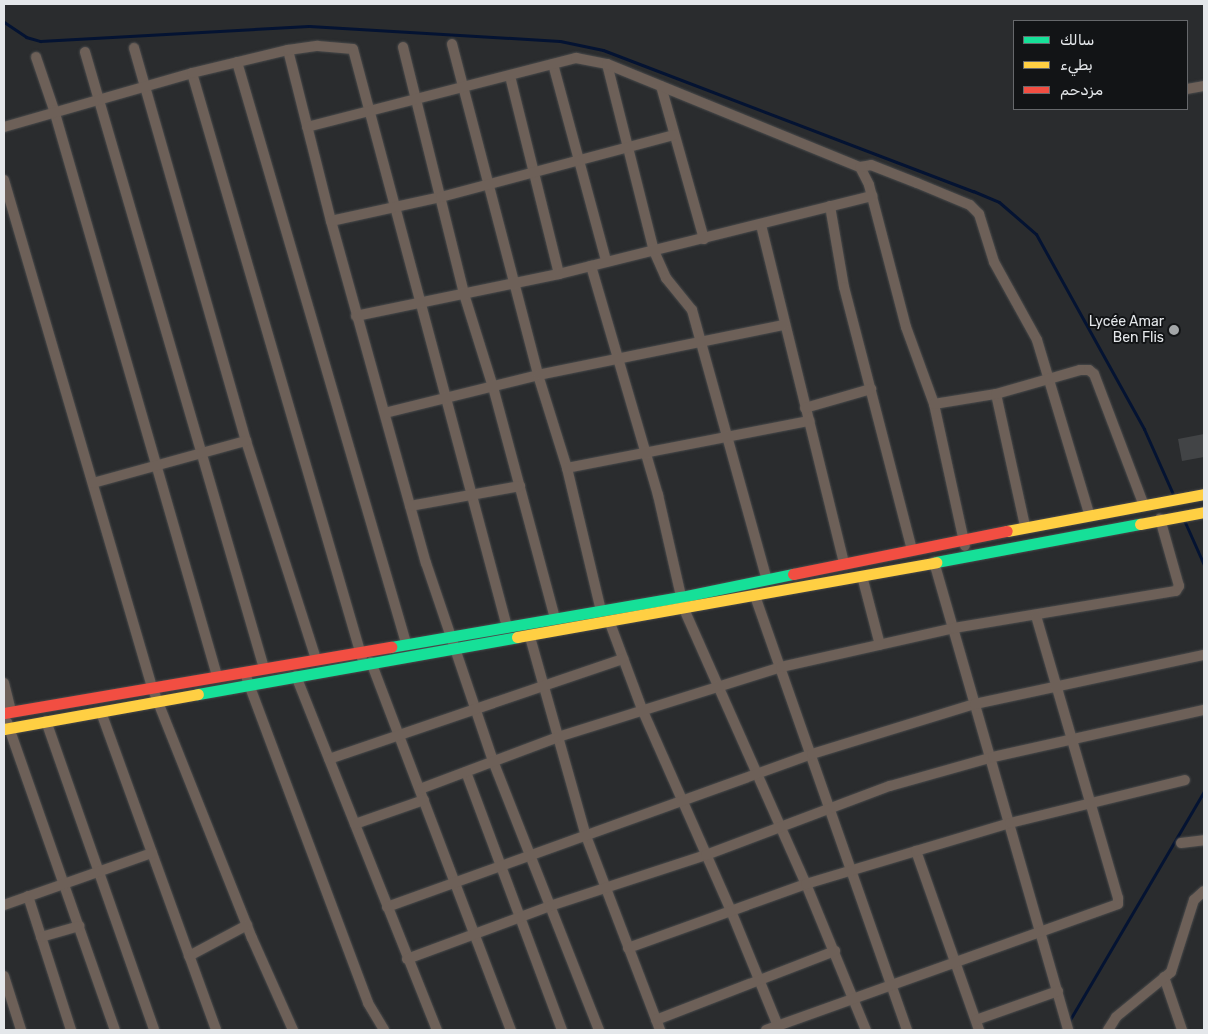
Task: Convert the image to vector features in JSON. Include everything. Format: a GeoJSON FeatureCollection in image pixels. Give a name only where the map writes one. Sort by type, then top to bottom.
{"type":"FeatureCollection","features":[{"type":"Feature","properties":{"kind":"main road"},"geometry":{"type":"LineString","coordinates":[[6,712],[681,597],[1145,502],[1202,495]]}},
{"type":"Feature","properties":{"kind":"main road"},"geometry":{"type":"LineString","coordinates":[[6,729],[367,663],[610,623],[1203,512]]}},
{"type":"Feature","properties":{"kind":"street"},"geometry":{"type":"LineString","coordinates":[[452,44],[487,185],[538,375],[567,468],[602,611]]}},
{"type":"Feature","properties":{"kind":"street"},"geometry":{"type":"LineString","coordinates":[[4,127],[54,110],[192,73],[288,50],[318,46],[351,47],[419,304],[474,496],[507,627]]}},
{"type":"Feature","properties":{"kind":"street"},"geometry":{"type":"LineString","coordinates":[[404,47],[464,294],[493,387],[555,619]]}},
{"type":"Feature","properties":{"kind":"street"},"geometry":{"type":"LineString","coordinates":[[134,48],[246,441],[316,659]]}},
{"type":"Feature","properties":{"kind":"street"},"geometry":{"type":"LineString","coordinates":[[288,50],[356,316],[410,506],[450,636],[494,761],[599,1030]]}},
{"type":"Feature","properties":{"kind":"street"},"geometry":{"type":"LineString","coordinates":[[85,52],[264,668]]}},
{"type":"Feature","properties":{"kind":"street"},"geometry":{"type":"LineString","coordinates":[[36,57],[54,110],[217,676]]}},
{"type":"Feature","properties":{"kind":"street"},"geometry":{"type":"LineString","coordinates":[[307,127],[576,58],[607,64],[860,167],[872,165],[970,205],[979,214],[994,262],[1037,340],[1089,513]]}},
{"type":"Feature","properties":{"kind":"street"},"geometry":{"type":"LineString","coordinates":[[237,62],[406,643]]}},
{"type":"Feature","properties":{"kind":"street"},"geometry":{"type":"LineString","coordinates":[[553,64],[606,262]]}},
{"type":"Feature","properties":{"kind":"street"},"geometry":{"type":"LineString","coordinates":[[607,64],[654,251],[666,278],[692,310],[767,580]]}},
{"type":"Feature","properties":{"kind":"street"},"geometry":{"type":"LineString","coordinates":[[192,73],[359,651],[367,663],[400,733],[511,1030]]}},
{"type":"Feature","properties":{"kind":"street"},"geometry":{"type":"LineString","coordinates":[[510,76],[559,274]]}},
{"type":"Feature","properties":{"kind":"street"},"geometry":{"type":"LineString","coordinates":[[661,86],[704,239]]}},
{"type":"Feature","properties":{"kind":"street"},"geometry":{"type":"LineString","coordinates":[[1188,89],[1204,86]]}},
{"type":"Feature","properties":{"kind":"street"},"geometry":{"type":"LineString","coordinates":[[330,220],[441,197],[578,158],[674,135]]}},
{"type":"Feature","properties":{"kind":"street"},"geometry":{"type":"LineString","coordinates":[[860,167],[872,196],[906,327],[934,404],[968,557]]}},
{"type":"Feature","properties":{"kind":"street"},"geometry":{"type":"LineString","coordinates":[[4,180],[7,202],[93,483],[152,687],[247,925],[293,1030]]}},
{"type":"Feature","properties":{"kind":"street"},"geometry":{"type":"LineString","coordinates":[[356,316],[559,274],[872,196]]}},
{"type":"Feature","properties":{"kind":"street"},"geometry":{"type":"LineString","coordinates":[[830,206],[838,260],[912,550]]}},
{"type":"Feature","properties":{"kind":"street"},"geometry":{"type":"LineString","coordinates":[[761,225],[844,564]]}},
{"type":"Feature","properties":{"kind":"street"},"geometry":{"type":"LineString","coordinates":[[591,266],[658,495],[684,609],[755,774],[835,951],[866,1030]]}},
{"type":"Feature","properties":{"kind":"street"},"geometry":{"type":"LineString","coordinates":[[385,413],[538,375],[619,361],[784,325]]}},
{"type":"Feature","properties":{"kind":"street"},"geometry":{"type":"LineString","coordinates":[[934,404],[996,394],[1048,381],[1080,370],[1094,374],[1145,502]]}},
{"type":"Feature","properties":{"kind":"street"},"geometry":{"type":"LineString","coordinates":[[805,408],[871,389]]}},
{"type":"Feature","properties":{"kind":"street"},"geometry":{"type":"LineString","coordinates":[[996,394],[1026,526]]}},
{"type":"Feature","properties":{"kind":"street"},"geometry":{"type":"LineString","coordinates":[[567,468],[727,439],[809,421]]}},
{"type":"Feature","properties":{"kind":"street"},"geometry":{"type":"LineString","coordinates":[[93,483],[246,441]]}},
{"type":"Feature","properties":{"kind":"street"},"geometry":{"type":"LineString","coordinates":[[410,506],[474,496],[520,486]]}},
{"type":"Feature","properties":{"kind":"street"},"geometry":{"type":"LineString","coordinates":[[420,789],[558,737],[642,709],[781,667],[954,628],[1036,616],[1176,591],[1180,586],[1164,518]]}},
{"type":"Feature","properties":{"kind":"street"},"geometry":{"type":"LineString","coordinates":[[934,562],[975,704],[993,757],[1068,1030]]}},
{"type":"Feature","properties":{"kind":"street"},"geometry":{"type":"LineString","coordinates":[[862,576],[880,645]]}},
{"type":"Feature","properties":{"kind":"street"},"geometry":{"type":"LineString","coordinates":[[755,596],[831,807],[907,1030]]}},
{"type":"Feature","properties":{"kind":"street"},"geometry":{"type":"LineString","coordinates":[[766,1030],[785,1026],[855,998],[1118,904],[1118,898],[1054,685],[1036,616]]}},
{"type":"Feature","properties":{"kind":"street"},"geometry":{"type":"LineString","coordinates":[[610,623],[642,709],[684,800],[759,979],[785,1026]]}},
{"type":"Feature","properties":{"kind":"street"},"geometry":{"type":"LineString","coordinates":[[530,637],[586,836],[660,1030]]}},
{"type":"Feature","properties":{"kind":"street"},"geometry":{"type":"LineString","coordinates":[[387,907],[812,754],[975,704],[1054,685],[1204,655]]}},
{"type":"Feature","properties":{"kind":"street"},"geometry":{"type":"LineString","coordinates":[[329,759],[400,733],[623,659]]}},
{"type":"Feature","properties":{"kind":"street"},"geometry":{"type":"LineString","coordinates":[[245,671],[248,685],[368,1003],[384,1030]]}},
{"type":"Feature","properties":{"kind":"street"},"geometry":{"type":"LineString","coordinates":[[296,676],[407,959],[437,1030]]}},
{"type":"Feature","properties":{"kind":"street"},"geometry":{"type":"LineString","coordinates":[[4,683],[6,729],[65,882],[115,1030]]}},
{"type":"Feature","properties":{"kind":"street"},"geometry":{"type":"LineString","coordinates":[[407,959],[550,906],[706,855],[781,828],[831,807],[993,757],[1204,710]]}},
{"type":"Feature","properties":{"kind":"street"},"geometry":{"type":"LineString","coordinates":[[100,712],[216,1030]]}},
{"type":"Feature","properties":{"kind":"street"},"geometry":{"type":"LineString","coordinates":[[46,722],[154,1030]]}},
{"type":"Feature","properties":{"kind":"street"},"geometry":{"type":"LineString","coordinates":[[466,772],[562,1030]]}},
{"type":"Feature","properties":{"kind":"street"},"geometry":{"type":"LineString","coordinates":[[628,948],[806,884],[1010,823],[1185,780]]}},
{"type":"Feature","properties":{"kind":"street"},"geometry":{"type":"LineString","coordinates":[[355,824],[424,800]]}},
{"type":"Feature","properties":{"kind":"street"},"geometry":{"type":"LineString","coordinates":[[1181,843],[1204,840]]}},
{"type":"Feature","properties":{"kind":"street"},"geometry":{"type":"LineString","coordinates":[[916,851],[977,1025],[1058,991]]}},
{"type":"Feature","properties":{"kind":"street"},"geometry":{"type":"LineString","coordinates":[[4,905],[152,853]]}},
{"type":"Feature","properties":{"kind":"street"},"geometry":{"type":"LineString","coordinates":[[1108,1030],[1116,1017],[1164,977],[1176,964],[1194,900],[1204,891]]}},
{"type":"Feature","properties":{"kind":"street"},"geometry":{"type":"LineString","coordinates":[[28,896],[70,1030]]}},
{"type":"Feature","properties":{"kind":"street"},"geometry":{"type":"LineString","coordinates":[[189,956],[247,925]]}},
{"type":"Feature","properties":{"kind":"street"},"geometry":{"type":"LineString","coordinates":[[41,937],[79,926]]}},
{"type":"Feature","properties":{"kind":"street"},"geometry":{"type":"LineString","coordinates":[[656,1020],[835,951]]}},
{"type":"Feature","properties":{"kind":"street"},"geometry":{"type":"LineString","coordinates":[[4,976],[21,1030]]}},
{"type":"Feature","properties":{"kind":"street"},"geometry":{"type":"LineString","coordinates":[[1164,977],[1182,1030]]}},
{"type":"Feature","properties":{"kind":"building"},"geometry":{"type":"Polygon","coordinates":[[[1204,434],[1204,457],[1182,461],[1178,439],[1204,434]]]}},
{"type":"Feature","properties":{"kind":"waterway"},"geometry":{"type":"LineString","coordinates":[[4,22],[26,37],[40,41],[309,26],[560,41],[603,50],[973,191],[999,202],[1036,234],[1144,429],[1173,494]]}},
{"type":"Feature","properties":{"kind":"waterway"},"geometry":{"type":"LineString","coordinates":[[1184,520],[1204,565]]}},
{"type":"Feature","properties":{"kind":"waterway"},"geometry":{"type":"LineString","coordinates":[[1068,1023],[1204,791]]}},
{"type":"Feature","properties":{"kind":"traffic: fast"},"geometry":{"type":"LineString","coordinates":[[936,562],[1140,524]]}},
{"type":"Feature","properties":{"kind":"traffic: fast"},"geometry":{"type":"LineString","coordinates":[[391,647],[681,597],[793,574]]}},
{"type":"Feature","properties":{"kind":"traffic: fast"},"geometry":{"type":"LineString","coordinates":[[198,694],[517,637]]}},
{"type":"Feature","properties":{"kind":"traffic: slow"},"geometry":{"type":"LineString","coordinates":[[1007,531],[1204,494]]}},
{"type":"Feature","properties":{"kind":"traffic: slow"},"geometry":{"type":"LineString","coordinates":[[1140,524],[1204,512]]}},
{"type":"Feature","properties":{"kind":"traffic: slow"},"geometry":{"type":"LineString","coordinates":[[517,637],[936,562]]}},
{"type":"Feature","properties":{"kind":"traffic: slow"},"geometry":{"type":"LineString","coordinates":[[4,729],[198,694]]}},
{"type":"Feature","properties":{"kind":"traffic: jam"},"geometry":{"type":"LineString","coordinates":[[793,574],[1007,531]]}},
{"type":"Feature","properties":{"kind":"traffic: jam"},"geometry":{"type":"LineString","coordinates":[[4,713],[391,647]]}},
{"type":"Feature","properties":{"kind":"place","name":"Lycée Amar Ben Flis"},"geometry":{"type":"Point","coordinates":[1174,330]}}]}
